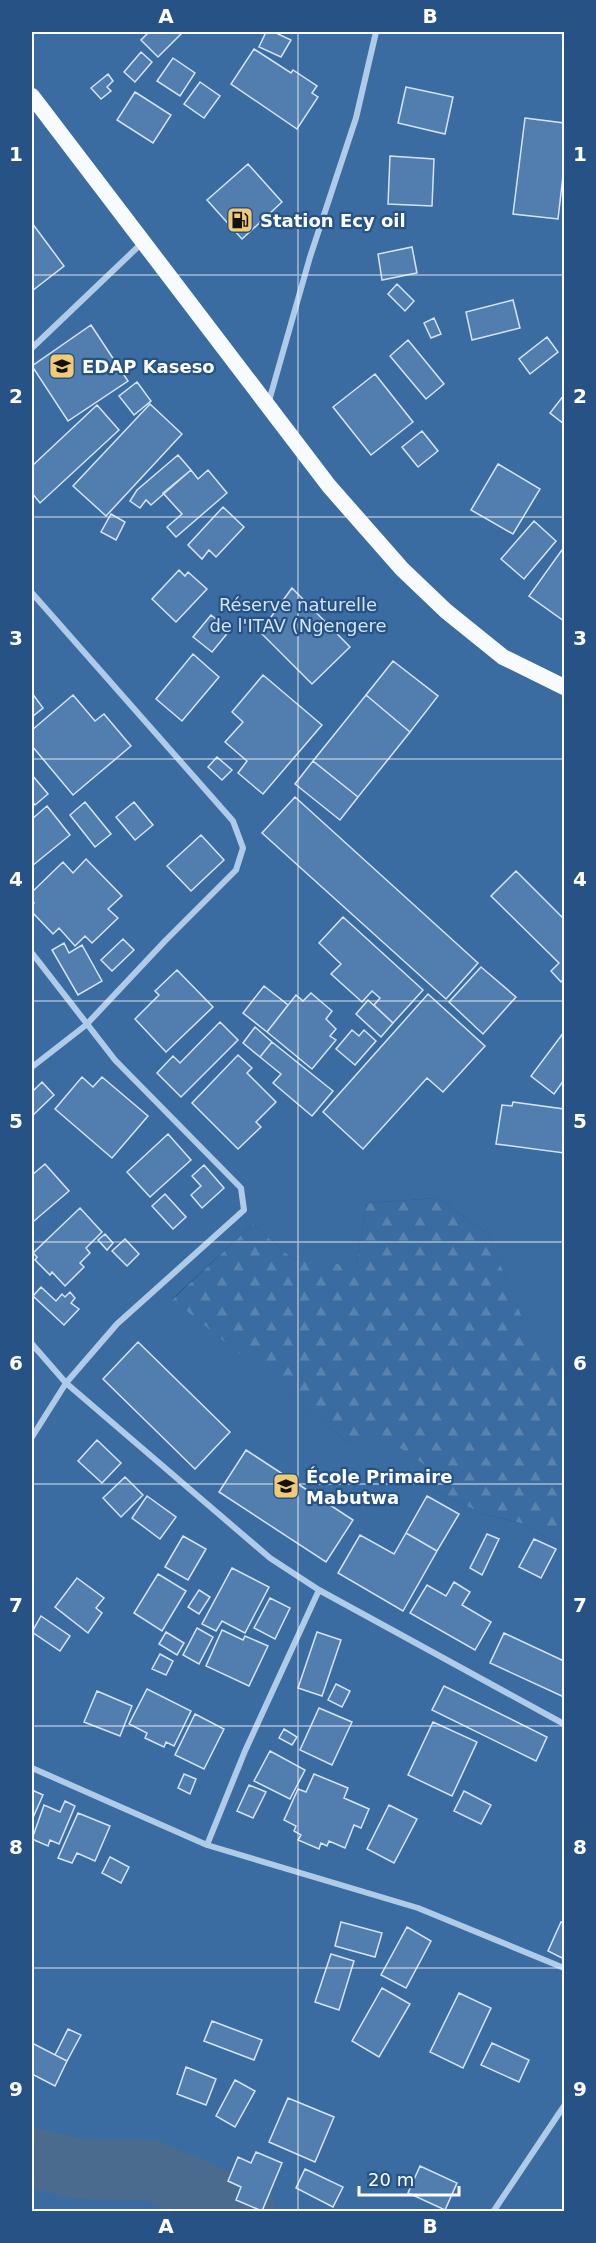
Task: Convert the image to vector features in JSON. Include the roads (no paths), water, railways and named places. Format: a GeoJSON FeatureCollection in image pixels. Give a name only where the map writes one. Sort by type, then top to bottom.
{"type":"FeatureCollection","features":[{"type":"Feature","properties":{"kind":"highway"},"geometry":{"type":"LineString","coordinates":[[32,96],[329,486],[402,568],[446,611],[503,657],[564,687]]}},
{"type":"Feature","properties":{"kind":"street"},"geometry":{"type":"LineString","coordinates":[[268,405],[310,257],[356,118],[376,32]]}},
{"type":"Feature","properties":{"kind":"street"},"geometry":{"type":"LineString","coordinates":[[32,348],[143,243]]}},
{"type":"Feature","properties":{"kind":"street"},"geometry":{"type":"LineString","coordinates":[[32,593],[233,822],[243,848],[236,870],[86,1025],[32,1067]]}},
{"type":"Feature","properties":{"kind":"street"},"geometry":{"type":"LineString","coordinates":[[32,953],[86,1025],[116,1060],[241,1188],[244,1210],[117,1324],[66,1383],[32,1437]]}},
{"type":"Feature","properties":{"kind":"street"},"geometry":{"type":"LineString","coordinates":[[32,1344],[66,1383],[270,1558],[319,1590],[564,1724]]}},
{"type":"Feature","properties":{"kind":"street"},"geometry":{"type":"LineString","coordinates":[[207,1845],[245,1751],[319,1590]]}},
{"type":"Feature","properties":{"kind":"street"},"geometry":{"type":"LineString","coordinates":[[32,1768],[207,1845],[418,1908],[564,1968]]}},
{"type":"Feature","properties":{"kind":"street"},"geometry":{"type":"LineString","coordinates":[[493,2211],[564,2106]]}},
{"type":"Feature","properties":{"kind":"waterway"},"geometry":{"type":"LineString","coordinates":[[32,2158],[80,2169],[151,2170],[246,2212]]}},
{"type":"Feature","properties":{"kind":"place","name":"Station Ecy oil"},"geometry":{"type":"Point","coordinates":[240,220]}},
{"type":"Feature","properties":{"kind":"place","name":"EDAP Kaseso"},"geometry":{"type":"Point","coordinates":[62,366]}},
{"type":"Feature","properties":{"kind":"place","name":"École Primaire Mabutwa"},"geometry":{"type":"Point","coordinates":[286,1486]}},
{"type":"Feature","properties":{"kind":"park label","name":"Réserve naturelle de l'ITAV (Ngengere"},"geometry":{"type":"Point","coordinates":[298,614]}}]}
